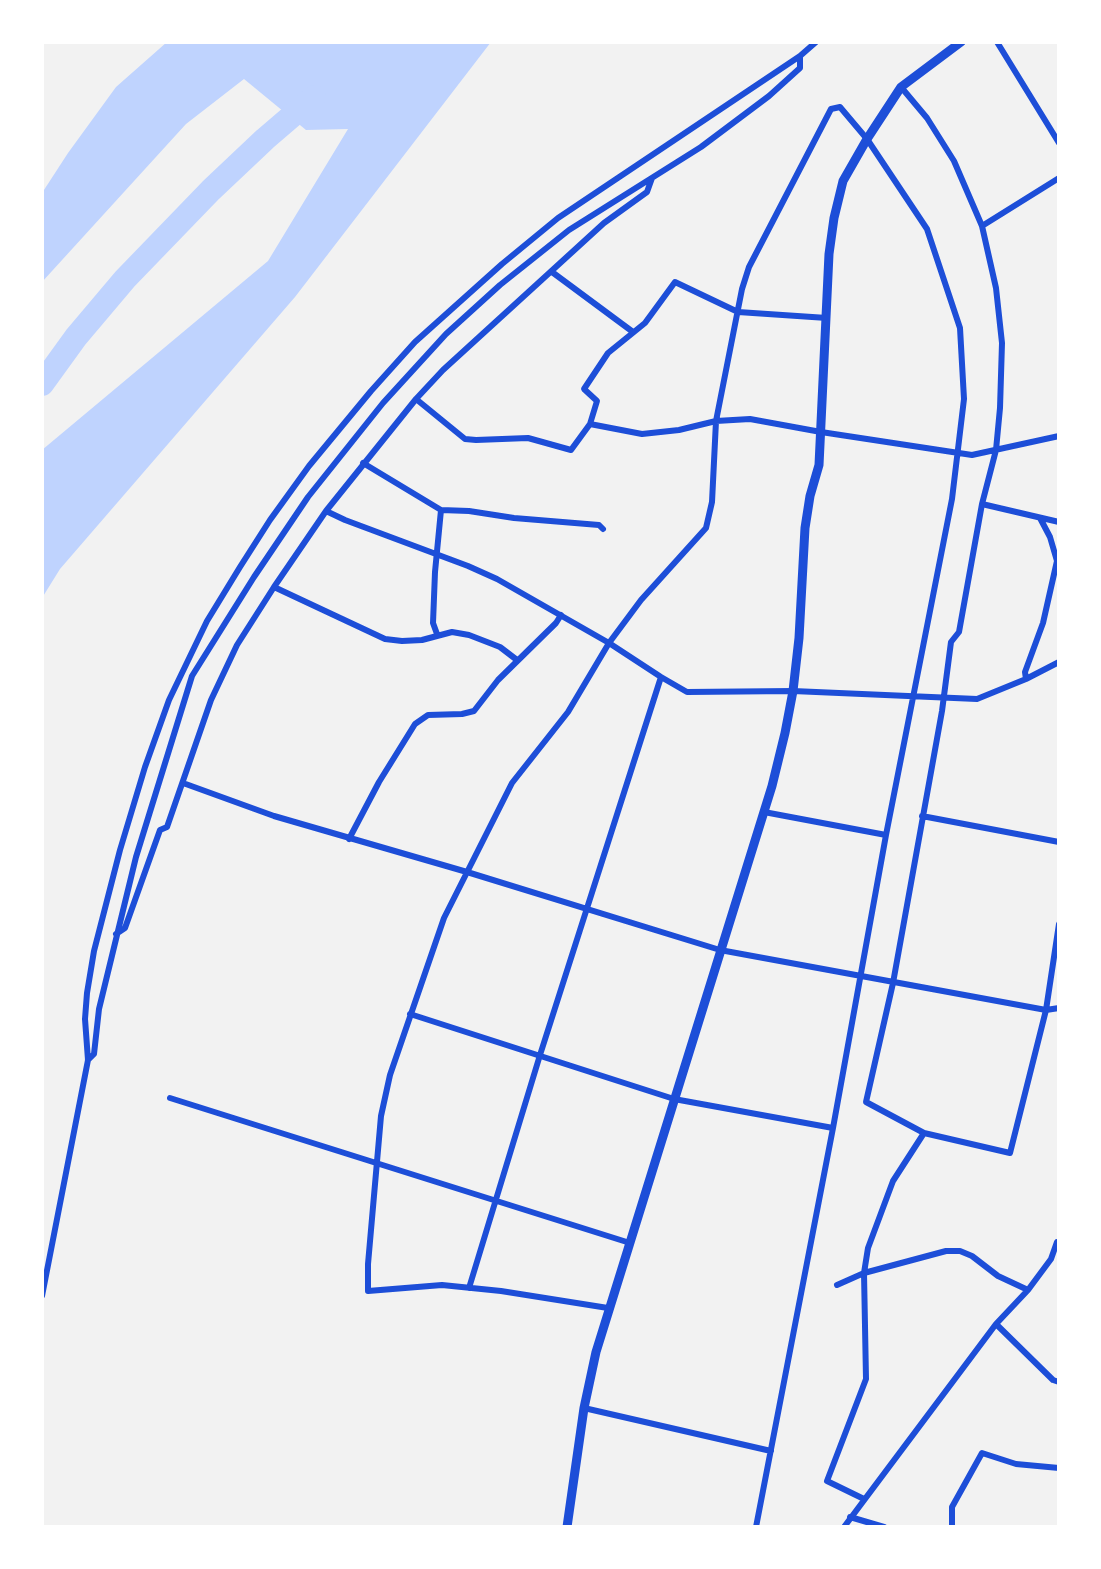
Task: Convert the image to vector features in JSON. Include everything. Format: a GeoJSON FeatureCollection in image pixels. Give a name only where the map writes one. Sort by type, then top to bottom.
{"type":"FeatureCollection","features":[{"type":"Feature","properties":{"kind":"street"},"geometry":{"type":"LineString","coordinates":[[42,1296],[88,1060],[85,1019],[94,951],[120,850],[145,768],[169,700],[207,621],[270,520],[309,466],[378,382],[415,342],[502,264],[558,218],[800,56],[816,42]]}},
{"type":"Feature","properties":{"kind":"street"},"geometry":{"type":"LineString","coordinates":[[567,1527],[584,1408],[596,1352],[772,786],[793,691],[799,638],[805,528],[810,496],[819,465],[830,254],[834,218],[843,181],[901,87],[961,42]]}},
{"type":"Feature","properties":{"kind":"street"},"geometry":{"type":"LineString","coordinates":[[997,42],[1059,143]]}},
{"type":"Feature","properties":{"kind":"street"},"geometry":{"type":"LineString","coordinates":[[88,1060],[94,1054],[99,1009],[136,857],[192,676],[254,577],[308,497],[383,403],[446,334],[500,285],[569,230],[700,147],[769,96],[800,68],[800,56]]}},
{"type":"Feature","properties":{"kind":"street"},"geometry":{"type":"LineString","coordinates":[[901,87],[927,118],[954,161],[982,226],[996,288],[1002,343],[1000,408],[996,450],[982,504],[959,632],[951,642],[893,983],[866,1102],[924,1133],[1010,1153],[1046,1010],[1059,924]]}},
{"type":"Feature","properties":{"kind":"street"},"geometry":{"type":"LineString","coordinates":[[608,1308],[442,1285],[368,1291],[368,1264],[381,1116],[390,1075],[444,918],[512,783],[568,712],[609,643],[641,600],[706,528],[712,502],[716,421],[749,267],[831,109],[840,107],[867,139],[927,229],[960,328],[964,399],[952,499],[886,835],[833,1128],[756,1527]]}},
{"type":"Feature","properties":{"kind":"street"},"geometry":{"type":"LineString","coordinates":[[116,934],[125,928],[160,830],[167,828],[210,700],[237,645],[273,587],[326,511],[416,399],[443,370],[604,224],[647,192],[652,177]]}},
{"type":"Feature","properties":{"kind":"street"},"geometry":{"type":"LineString","coordinates":[[982,226],[1059,178]]}},
{"type":"Feature","properties":{"kind":"street"},"geometry":{"type":"LineString","coordinates":[[552,272],[633,332]]}},
{"type":"Feature","properties":{"kind":"street"},"geometry":{"type":"LineString","coordinates":[[416,399],[465,439],[528,438],[571,450],[590,424],[597,401],[584,389],[608,352],[645,322],[675,282],[738,312],[827,318]]}},
{"type":"Feature","properties":{"kind":"street"},"geometry":{"type":"LineString","coordinates":[[590,424],[642,434],[679,430],[716,421],[750,419],[972,455],[1059,436]]}},
{"type":"Feature","properties":{"kind":"street"},"geometry":{"type":"LineString","coordinates":[[363,464],[441,510],[599,525],[603,529]]}},
{"type":"Feature","properties":{"kind":"street"},"geometry":{"type":"LineString","coordinates":[[982,504],[1059,522]]}},
{"type":"Feature","properties":{"kind":"street"},"geometry":{"type":"LineString","coordinates":[[437,634],[433,623],[436,555],[441,510]]}},
{"type":"Feature","properties":{"kind":"street"},"geometry":{"type":"LineString","coordinates":[[326,511],[497,579],[609,643],[687,692],[793,691],[977,699],[1026,679],[1059,662]]}},
{"type":"Feature","properties":{"kind":"street"},"geometry":{"type":"LineString","coordinates":[[1026,679],[1025,672],[1043,623],[1057,561],[1050,537],[1040,518]]}},
{"type":"Feature","properties":{"kind":"street"},"geometry":{"type":"LineString","coordinates":[[273,587],[385,639],[422,640],[437,634],[452,632],[469,635],[500,647],[517,660]]}},
{"type":"Feature","properties":{"kind":"street"},"geometry":{"type":"LineString","coordinates":[[349,839],[379,782],[415,724],[428,715],[462,714],[474,711],[498,680],[556,623],[561,615]]}},
{"type":"Feature","properties":{"kind":"street"},"geometry":{"type":"LineString","coordinates":[[469,1288],[540,1055],[661,677]]}},
{"type":"Feature","properties":{"kind":"street"},"geometry":{"type":"LineString","coordinates":[[183,783],[274,816],[720,950],[1046,1010],[1059,1008]]}},
{"type":"Feature","properties":{"kind":"street"},"geometry":{"type":"LineString","coordinates":[[764,812],[886,835]]}},
{"type":"Feature","properties":{"kind":"street"},"geometry":{"type":"LineString","coordinates":[[922,816],[1059,842]]}},
{"type":"Feature","properties":{"kind":"street"},"geometry":{"type":"LineString","coordinates":[[410,1014],[674,1099],[833,1128]]}},
{"type":"Feature","properties":{"kind":"street"},"geometry":{"type":"LineString","coordinates":[[170,1098],[630,1243]]}},
{"type":"Feature","properties":{"kind":"street"},"geometry":{"type":"LineString","coordinates":[[864,1499],[827,1481],[867,1379],[864,1273],[868,1248],[893,1181],[924,1133]]}},
{"type":"Feature","properties":{"kind":"street"},"geometry":{"type":"LineString","coordinates":[[844,1527],[996,1324],[1028,1290],[1051,1259],[1057,1242],[1059,1243]]}},
{"type":"Feature","properties":{"kind":"street"},"geometry":{"type":"LineString","coordinates":[[837,1285],[864,1273],[946,1251],[960,1251],[972,1256],[998,1276],[1028,1290]]}},
{"type":"Feature","properties":{"kind":"street"},"geometry":{"type":"LineString","coordinates":[[996,1324],[1053,1380],[1059,1382]]}},
{"type":"Feature","properties":{"kind":"street"},"geometry":{"type":"LineString","coordinates":[[584,1408],[771,1451]]}},
{"type":"Feature","properties":{"kind":"street"},"geometry":{"type":"LineString","coordinates":[[952,1527],[952,1507],[982,1453],[1016,1464],[1059,1468]]}},
{"type":"Feature","properties":{"kind":"street"},"geometry":{"type":"LineString","coordinates":[[850,1517],[884,1527]]}},
{"type":"Feature","properties":{"kind":"water"},"geometry":{"type":"Polygon","coordinates":[[[167,42],[491,42],[295,297],[60,569],[42,598],[42,450],[268,261],[348,129],[306,130],[244,79],[186,124],[42,282],[42,193],[116,87],[167,42]]]}},
{"type":"Feature","properties":{"kind":"waterway"},"geometry":{"type":"LineString","coordinates":[[42,384],[76,337],[125,279],[211,190],[314,97]]}}]}
